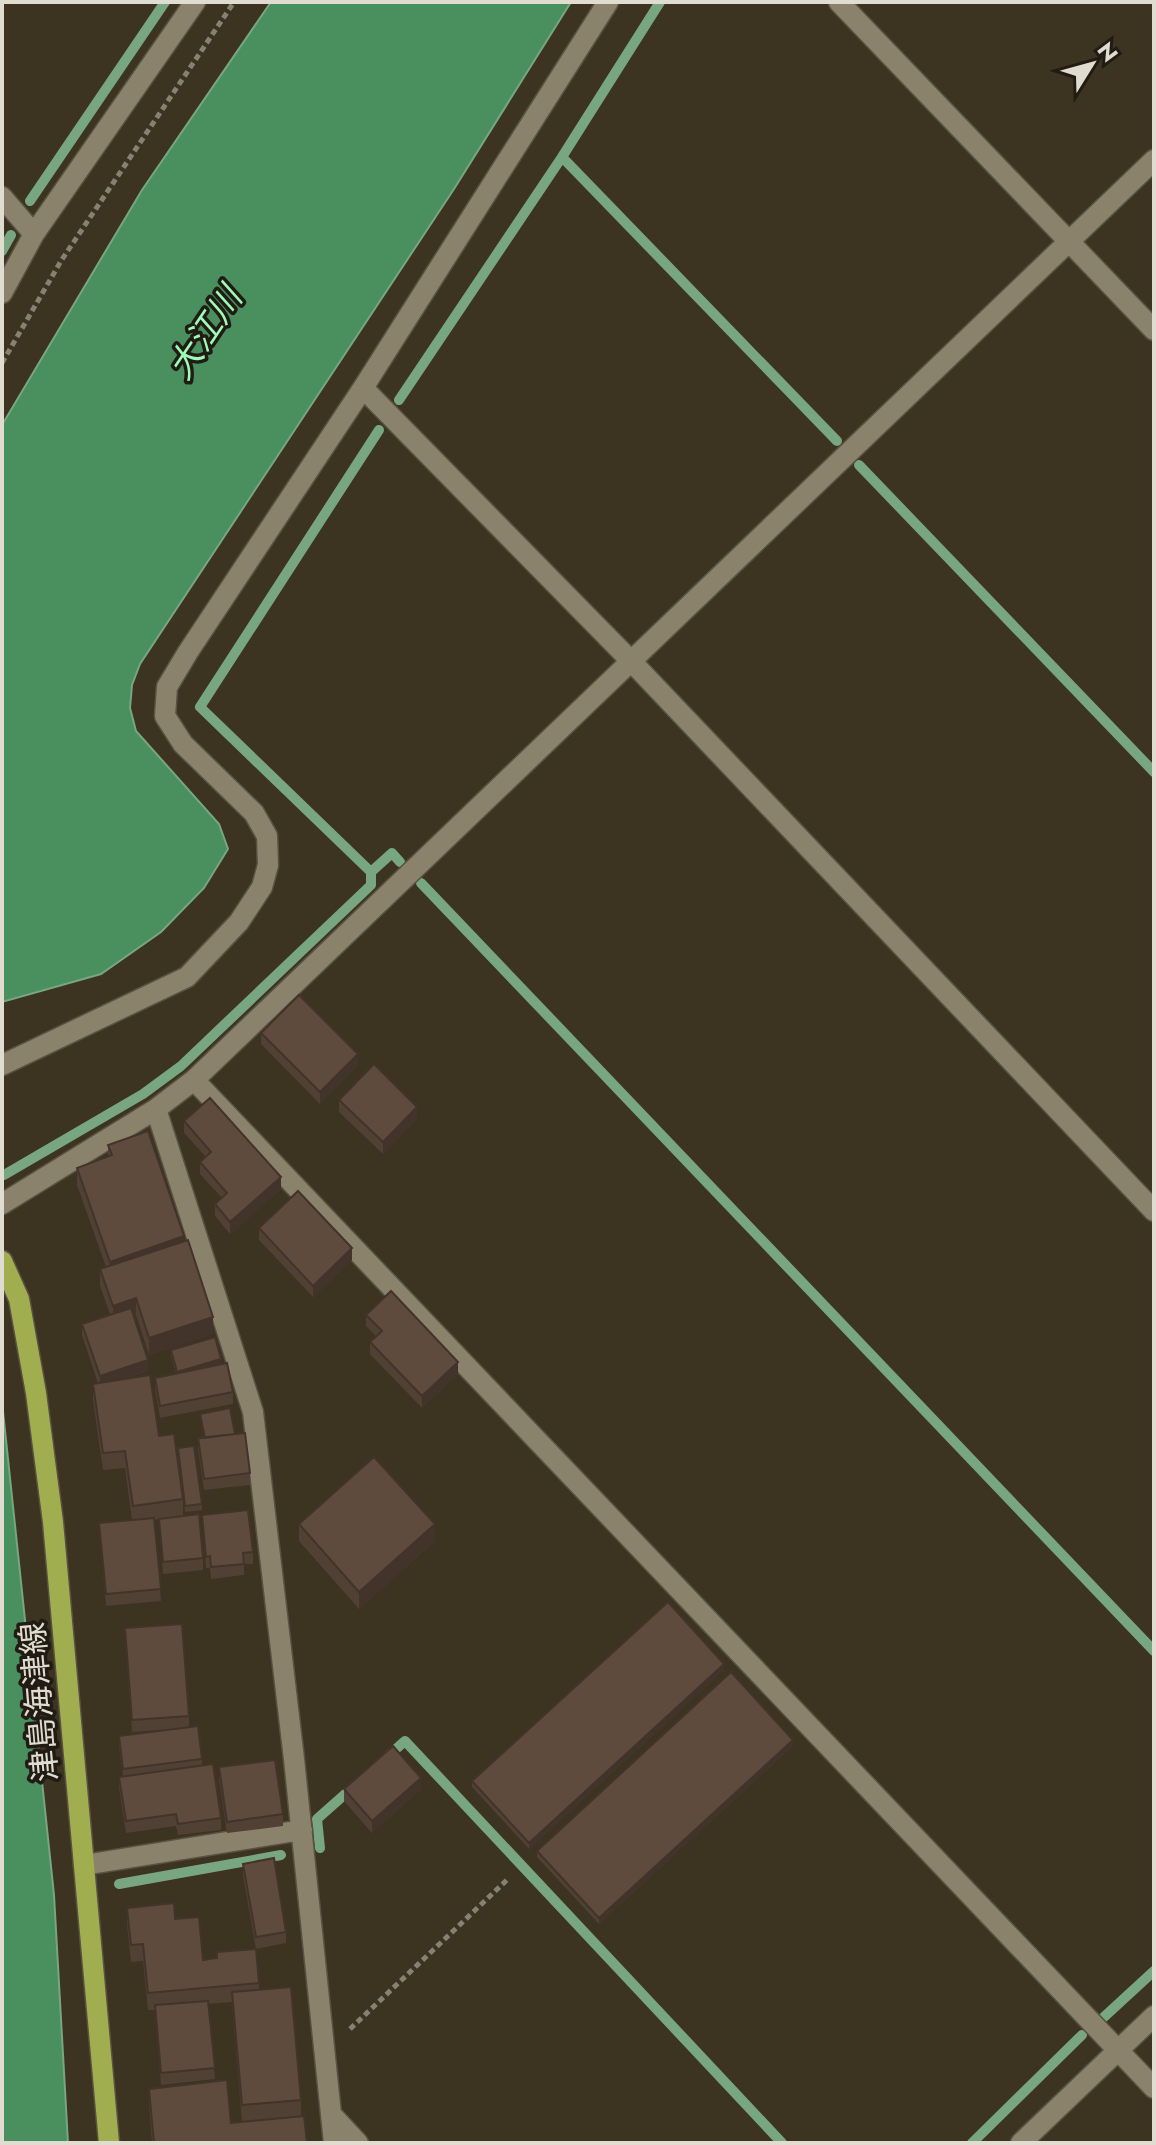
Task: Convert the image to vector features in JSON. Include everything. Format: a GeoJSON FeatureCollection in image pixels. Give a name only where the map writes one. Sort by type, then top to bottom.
{"type":"FeatureCollection","features":[{"type":"Feature","properties":{"kind":"main road","name":"津島海津線"},"geometry":{"type":"LineString","coordinates":[[2,1261],[19,1299],[36,1393],[53,1522],[109,2143]]}},
{"type":"Feature","properties":{"kind":"street"},"geometry":{"type":"LineString","coordinates":[[2,293],[34,234],[195,2]]}},
{"type":"Feature","properties":{"kind":"street"},"geometry":{"type":"LineString","coordinates":[[2,1065],[187,977],[239,922],[262,887],[268,865],[267,836],[254,813],[183,744],[172,728],[165,716],[167,687],[363,388],[608,2]]}},
{"type":"Feature","properties":{"kind":"street"},"geometry":{"type":"LineString","coordinates":[[839,2],[1154,330]]}},
{"type":"Feature","properties":{"kind":"street"},"geometry":{"type":"LineString","coordinates":[[2,1204],[156,1109],[194,1080],[1154,160]]}},
{"type":"Feature","properties":{"kind":"street"},"geometry":{"type":"LineString","coordinates":[[2,197],[34,234]]}},
{"type":"Feature","properties":{"kind":"street"},"geometry":{"type":"LineString","coordinates":[[363,388],[631,661],[1154,1211]]}},
{"type":"Feature","properties":{"kind":"street"},"geometry":{"type":"LineString","coordinates":[[194,1080],[1154,2088]]}},
{"type":"Feature","properties":{"kind":"street"},"geometry":{"type":"LineString","coordinates":[[156,1109],[253,1412],[302,1830],[334,2143]]}},
{"type":"Feature","properties":{"kind":"street"},"geometry":{"type":"LineString","coordinates":[[84,1865],[302,1830]]}},
{"type":"Feature","properties":{"kind":"street"},"geometry":{"type":"LineString","coordinates":[[1021,2143],[1154,2016]]}},
{"type":"Feature","properties":{"kind":"street"},"geometry":{"type":"LineString","coordinates":[[331,2114],[358,2143]]}},
{"type":"Feature","properties":{"kind":"path"},"geometry":{"type":"LineString","coordinates":[[2,363],[61,261],[234,2]]}},
{"type":"Feature","properties":{"kind":"path"},"geometry":{"type":"LineString","coordinates":[[324,2044],[334,2043],[509,1878]]}},
{"type":"Feature","properties":{"kind":"water","name":"大江川"},"geometry":{"type":"Polygon","coordinates":[[[271,2],[571,2],[454,189],[140,664],[132,685],[130,708],[136,731],[219,824],[228,849],[204,888],[161,932],[101,974],[2,1002],[2,425],[142,190],[271,2]]]}},
{"type":"Feature","properties":{"kind":"water"},"geometry":{"type":"Polygon","coordinates":[[[2,1402],[54,1895],[68,2143],[2,2143],[2,1402]]]}},
{"type":"Feature","properties":{"kind":"building"},"geometry":{"type":"Polygon","coordinates":[[[299,995],[358,1054],[320,1092],[261,1033],[299,995]]]}},
{"type":"Feature","properties":{"kind":"building"},"geometry":{"type":"Polygon","coordinates":[[[374,1064],[417,1107],[383,1142],[339,1100],[374,1064]]]}},
{"type":"Feature","properties":{"kind":"building"},"geometry":{"type":"Polygon","coordinates":[[[210,1098],[281,1177],[230,1222],[215,1204],[227,1193],[200,1162],[211,1152],[184,1121],[210,1098]]]}},
{"type":"Feature","properties":{"kind":"building"},"geometry":{"type":"Polygon","coordinates":[[[148,1131],[184,1236],[110,1262],[77,1168],[112,1155],[108,1145],[148,1131]]]}},
{"type":"Feature","properties":{"kind":"building"},"geometry":{"type":"Polygon","coordinates":[[[298,1191],[352,1248],[313,1286],[259,1228],[298,1191]]]}},
{"type":"Feature","properties":{"kind":"building"},"geometry":{"type":"Polygon","coordinates":[[[188,1240],[213,1317],[149,1338],[136,1298],[113,1306],[100,1269],[188,1240]]]}},
{"type":"Feature","properties":{"kind":"building"},"geometry":{"type":"Polygon","coordinates":[[[391,1291],[458,1362],[422,1396],[370,1342],[382,1331],[366,1315],[391,1291]]]}},
{"type":"Feature","properties":{"kind":"building"},"geometry":{"type":"Polygon","coordinates":[[[131,1308],[148,1360],[100,1376],[82,1324],[131,1308]]]}},
{"type":"Feature","properties":{"kind":"building"},"geometry":{"type":"Polygon","coordinates":[[[215,1337],[221,1359],[177,1372],[171,1350],[215,1337]]]}},
{"type":"Feature","properties":{"kind":"building"},"geometry":{"type":"Polygon","coordinates":[[[227,1363],[233,1392],[160,1406],[155,1378],[227,1363]]]}},
{"type":"Feature","properties":{"kind":"building"},"geometry":{"type":"Polygon","coordinates":[[[150,1375],[159,1436],[174,1434],[183,1499],[133,1506],[125,1451],[103,1453],[93,1384],[150,1375]]]}},
{"type":"Feature","properties":{"kind":"building"},"geometry":{"type":"Polygon","coordinates":[[[230,1408],[235,1434],[205,1438],[200,1414],[230,1408]]]}},
{"type":"Feature","properties":{"kind":"building"},"geometry":{"type":"Polygon","coordinates":[[[245,1433],[250,1473],[204,1479],[198,1438],[245,1433]]]}},
{"type":"Feature","properties":{"kind":"building"},"geometry":{"type":"Polygon","coordinates":[[[194,1446],[202,1504],[185,1506],[178,1448],[194,1446]]]}},
{"type":"Feature","properties":{"kind":"building"},"geometry":{"type":"Polygon","coordinates":[[[374,1457],[435,1524],[359,1592],[299,1524],[374,1457]]]}},
{"type":"Feature","properties":{"kind":"building"},"geometry":{"type":"Polygon","coordinates":[[[248,1510],[253,1552],[243,1553],[244,1564],[211,1567],[210,1556],[206,1557],[202,1515],[248,1510]]]}},
{"type":"Feature","properties":{"kind":"building"},"geometry":{"type":"Polygon","coordinates":[[[199,1514],[203,1558],[163,1562],[159,1519],[199,1514]]]}},
{"type":"Feature","properties":{"kind":"building"},"geometry":{"type":"Polygon","coordinates":[[[154,1518],[161,1589],[106,1594],[99,1523],[154,1518]]]}},
{"type":"Feature","properties":{"kind":"building"},"geometry":{"type":"Polygon","coordinates":[[[668,1602],[724,1664],[529,1843],[472,1781],[668,1602]]]}},
{"type":"Feature","properties":{"kind":"building"},"geometry":{"type":"Polygon","coordinates":[[[182,1624],[189,1716],[132,1720],[125,1628],[182,1624]]]}},
{"type":"Feature","properties":{"kind":"building"},"geometry":{"type":"Polygon","coordinates":[[[731,1672],[793,1740],[599,1918],[537,1851],[731,1672]]]}},
{"type":"Feature","properties":{"kind":"building"},"geometry":{"type":"Polygon","coordinates":[[[198,1726],[202,1759],[123,1769],[119,1736],[198,1726]]]}},
{"type":"Feature","properties":{"kind":"building"},"geometry":{"type":"Polygon","coordinates":[[[393,1746],[421,1778],[372,1821],[344,1789],[393,1746]]]}},
{"type":"Feature","properties":{"kind":"building"},"geometry":{"type":"Polygon","coordinates":[[[275,1760],[283,1814],[227,1822],[219,1767],[275,1760]]]}},
{"type":"Feature","properties":{"kind":"building"},"geometry":{"type":"Polygon","coordinates":[[[213,1764],[221,1818],[178,1824],[176,1814],[126,1821],[119,1777],[213,1764]]]}},
{"type":"Feature","properties":{"kind":"building"},"geometry":{"type":"Polygon","coordinates":[[[274,1858],[286,1932],[256,1937],[243,1864],[274,1858]]]}},
{"type":"Feature","properties":{"kind":"building"},"geometry":{"type":"Polygon","coordinates":[[[174,1903],[175,1919],[199,1917],[203,1960],[217,1958],[217,1952],[256,1949],[259,1983],[148,1993],[143,1944],[131,1945],[127,1908],[174,1903]]]}},
{"type":"Feature","properties":{"kind":"building"},"geometry":{"type":"Polygon","coordinates":[[[291,1987],[301,2100],[242,2105],[232,1992],[291,1987]]]}},
{"type":"Feature","properties":{"kind":"building"},"geometry":{"type":"Polygon","coordinates":[[[208,2001],[215,2068],[161,2073],[155,2005],[208,2001]]]}},
{"type":"Feature","properties":{"kind":"building"},"geometry":{"type":"Polygon","coordinates":[[[227,2080],[231,2123],[304,2116],[307,2143],[154,2143],[149,2089],[227,2080]]]}},
{"type":"Feature","properties":{"kind":"waterway"},"geometry":{"type":"LineString","coordinates":[[30,201],[165,2]]}},
{"type":"Feature","properties":{"kind":"waterway"},"geometry":{"type":"LineString","coordinates":[[660,2],[562,157],[837,441]]}},
{"type":"Feature","properties":{"kind":"waterway"},"geometry":{"type":"LineString","coordinates":[[399,400],[562,157]]}},
{"type":"Feature","properties":{"kind":"waterway"},"geometry":{"type":"LineString","coordinates":[[2,251],[11,235]]}},
{"type":"Feature","properties":{"kind":"waterway"},"geometry":{"type":"LineString","coordinates":[[379,430],[200,707],[371,872],[392,853],[400,862]]}},
{"type":"Feature","properties":{"kind":"waterway"},"geometry":{"type":"LineString","coordinates":[[859,465],[1154,772]]}},
{"type":"Feature","properties":{"kind":"waterway"},"geometry":{"type":"LineString","coordinates":[[4,1175],[143,1094],[181,1066],[371,885],[371,872]]}},
{"type":"Feature","properties":{"kind":"waterway"},"geometry":{"type":"LineString","coordinates":[[421,883],[1154,1651]]}},
{"type":"Feature","properties":{"kind":"waterway"},"geometry":{"type":"LineString","coordinates":[[388,1756],[405,1741],[782,2143]]}},
{"type":"Feature","properties":{"kind":"waterway"},"geometry":{"type":"LineString","coordinates":[[320,1848],[317,1819],[352,1788]]}},
{"type":"Feature","properties":{"kind":"waterway"},"geometry":{"type":"LineString","coordinates":[[119,1884],[281,1855]]}},
{"type":"Feature","properties":{"kind":"waterway"},"geometry":{"type":"LineString","coordinates":[[1104,2017],[1154,1971]]}},
{"type":"Feature","properties":{"kind":"waterway"},"geometry":{"type":"LineString","coordinates":[[972,2143],[1082,2035]]}}]}
